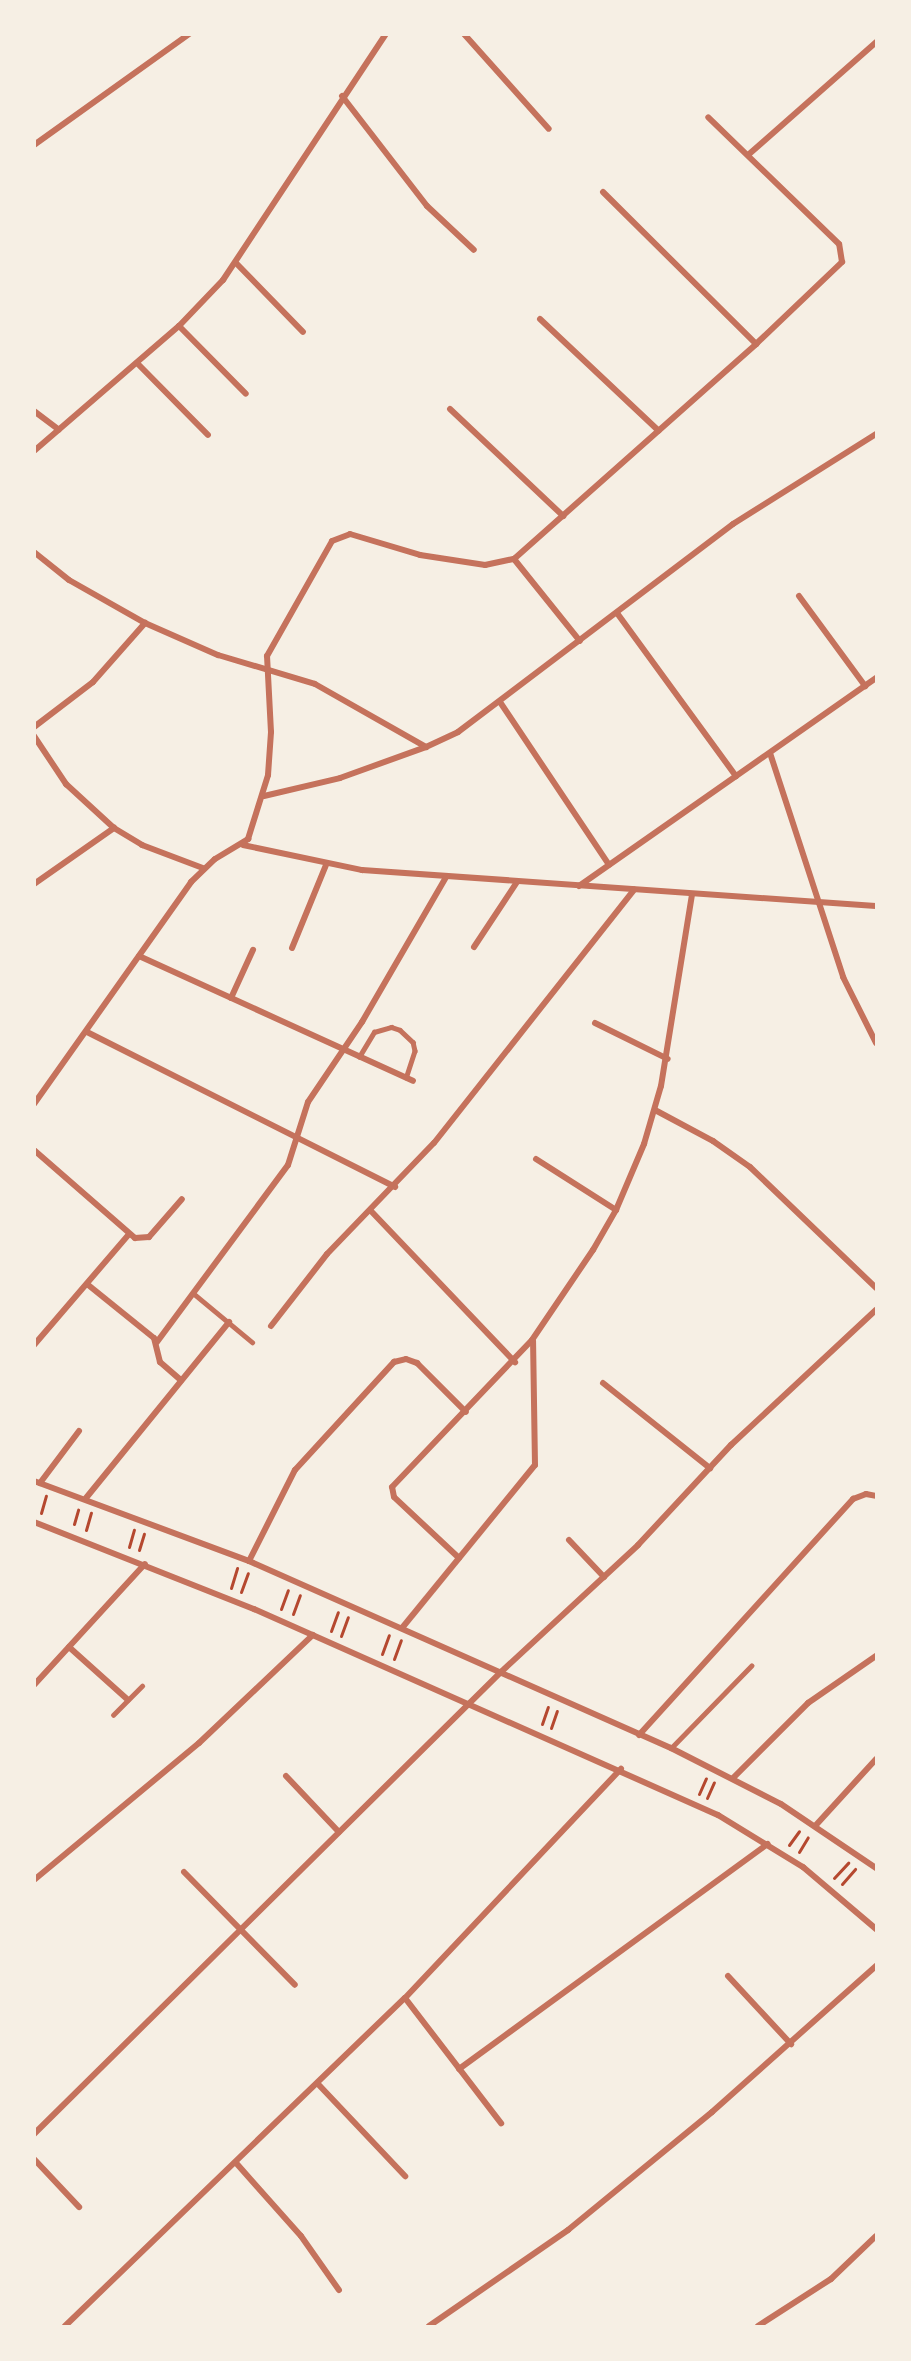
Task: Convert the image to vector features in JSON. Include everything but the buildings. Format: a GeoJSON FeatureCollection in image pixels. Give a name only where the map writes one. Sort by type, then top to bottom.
{"type":"FeatureCollection","features":[{"type":"Feature","properties":{"kind":"street"},"geometry":{"type":"LineString","coordinates":[[34,145],[189,34]]}},
{"type":"Feature","properties":{"kind":"street"},"geometry":{"type":"LineString","coordinates":[[464,34],[549,129]]}},
{"type":"Feature","properties":{"kind":"street"},"geometry":{"type":"LineString","coordinates":[[34,451],[179,326],[236,263],[342,96],[384,35]]}},
{"type":"Feature","properties":{"kind":"street"},"geometry":{"type":"LineString","coordinates":[[748,155],[876,42]]}},
{"type":"Feature","properties":{"kind":"street"},"geometry":{"type":"LineString","coordinates":[[342,96],[427,206],[474,250]]}},
{"type":"Feature","properties":{"kind":"street"},"geometry":{"type":"LineString","coordinates":[[34,1104],[203,868],[243,845],[264,796],[271,732],[266,669],[279,629],[332,541],[340,535],[485,565],[514,559],[838,268],[843,259],[839,244],[708,117]]}},
{"type":"Feature","properties":{"kind":"street"},"geometry":{"type":"LineString","coordinates":[[603,192],[756,344]]}},
{"type":"Feature","properties":{"kind":"street"},"geometry":{"type":"LineString","coordinates":[[236,263],[303,332]]}},
{"type":"Feature","properties":{"kind":"street"},"geometry":{"type":"LineString","coordinates":[[540,319],[659,431]]}},
{"type":"Feature","properties":{"kind":"street"},"geometry":{"type":"LineString","coordinates":[[179,326],[246,394]]}},
{"type":"Feature","properties":{"kind":"street"},"geometry":{"type":"LineString","coordinates":[[137,363],[208,435]]}},
{"type":"Feature","properties":{"kind":"street"},"geometry":{"type":"LineString","coordinates":[[450,409],[563,516]]}},
{"type":"Feature","properties":{"kind":"street"},"geometry":{"type":"LineString","coordinates":[[34,411],[59,430]]}},
{"type":"Feature","properties":{"kind":"street"},"geometry":{"type":"LineString","coordinates":[[264,796],[340,778],[426,747],[466,727],[758,506],[876,434]]}},
{"type":"Feature","properties":{"kind":"street"},"geometry":{"type":"LineString","coordinates":[[34,552],[69,580],[145,623],[218,656],[266,669],[332,692],[426,747]]}},
{"type":"Feature","properties":{"kind":"street"},"geometry":{"type":"LineString","coordinates":[[514,559],[580,641]]}},
{"type":"Feature","properties":{"kind":"street"},"geometry":{"type":"LineString","coordinates":[[799,596],[865,686]]}},
{"type":"Feature","properties":{"kind":"street"},"geometry":{"type":"LineString","coordinates":[[617,612],[736,777]]}},
{"type":"Feature","properties":{"kind":"street"},"geometry":{"type":"LineString","coordinates":[[34,727],[93,682],[145,623]]}},
{"type":"Feature","properties":{"kind":"street"},"geometry":{"type":"LineString","coordinates":[[579,886],[876,678]]}},
{"type":"Feature","properties":{"kind":"street"},"geometry":{"type":"LineString","coordinates":[[500,702],[609,865]]}},
{"type":"Feature","properties":{"kind":"street"},"geometry":{"type":"LineString","coordinates":[[34,736],[66,784],[114,828],[142,845],[203,868]]}},
{"type":"Feature","properties":{"kind":"street"},"geometry":{"type":"LineString","coordinates":[[770,753],[818,903],[854,1003],[876,1043]]}},
{"type":"Feature","properties":{"kind":"street"},"geometry":{"type":"LineString","coordinates":[[34,884],[114,828]]}},
{"type":"Feature","properties":{"kind":"street"},"geometry":{"type":"LineString","coordinates":[[243,845],[326,865],[446,877],[876,906]]}},
{"type":"Feature","properties":{"kind":"street"},"geometry":{"type":"LineString","coordinates":[[292,948],[326,865]]}},
{"type":"Feature","properties":{"kind":"street"},"geometry":{"type":"LineString","coordinates":[[157,1342],[288,1165],[305,1109],[344,1050],[446,877]]}},
{"type":"Feature","properties":{"kind":"street"},"geometry":{"type":"LineString","coordinates":[[474,947],[517,882]]}},
{"type":"Feature","properties":{"kind":"street"},"geometry":{"type":"LineString","coordinates":[[271,1326],[321,1261],[395,1187],[634,890]]}},
{"type":"Feature","properties":{"kind":"street"},"geometry":{"type":"LineString","coordinates":[[459,1558],[392,1491],[393,1484],[515,1362],[593,1251],[616,1210],[655,1110],[668,1059],[692,894]]}},
{"type":"Feature","properties":{"kind":"street"},"geometry":{"type":"LineString","coordinates":[[231,998],[253,950]]}},
{"type":"Feature","properties":{"kind":"street"},"geometry":{"type":"LineString","coordinates":[[139,956],[413,1081]]}},
{"type":"Feature","properties":{"kind":"street"},"geometry":{"type":"LineString","coordinates":[[595,1023],[668,1059]]}},
{"type":"Feature","properties":{"kind":"street"},"geometry":{"type":"LineString","coordinates":[[87,1032],[298,1136],[395,1187]]}},
{"type":"Feature","properties":{"kind":"street"},"geometry":{"type":"LineString","coordinates":[[655,1110],[713,1141],[750,1167],[876,1288]]}},
{"type":"Feature","properties":{"kind":"street"},"geometry":{"type":"LineString","coordinates":[[34,1150],[135,1238],[149,1237],[182,1199]]}},
{"type":"Feature","properties":{"kind":"street"},"geometry":{"type":"LineString","coordinates":[[536,1159],[616,1210]]}},
{"type":"Feature","properties":{"kind":"street"},"geometry":{"type":"LineString","coordinates":[[371,1211],[515,1362]]}},
{"type":"Feature","properties":{"kind":"street"},"geometry":{"type":"LineString","coordinates":[[36,1342],[129,1234]]}},
{"type":"Feature","properties":{"kind":"street"},"geometry":{"type":"LineString","coordinates":[[87,1284],[157,1342],[160,1362],[181,1380]]}},
{"type":"Feature","properties":{"kind":"street"},"geometry":{"type":"LineString","coordinates":[[34,2134],[501,1672],[651,1532],[710,1468],[876,1310]]}},
{"type":"Feature","properties":{"kind":"street"},"geometry":{"type":"LineString","coordinates":[[84,1498],[228,1322]]}},
{"type":"Feature","properties":{"kind":"street"},"geometry":{"type":"LineString","coordinates":[[403,1629],[537,1459],[532,1340]]}},
{"type":"Feature","properties":{"kind":"street"},"geometry":{"type":"LineString","coordinates":[[250,1562],[296,1470],[394,1362],[406,1359],[417,1363],[466,1412]]}},
{"type":"Feature","properties":{"kind":"street"},"geometry":{"type":"LineString","coordinates":[[603,1383],[710,1468]]}},
{"type":"Feature","properties":{"kind":"street"},"geometry":{"type":"LineString","coordinates":[[79,1431],[37,1482],[148,1521],[250,1562],[671,1748],[733,1778],[816,1825],[876,1868]]}},
{"type":"Feature","properties":{"kind":"street"},"geometry":{"type":"LineString","coordinates":[[639,1735],[853,1499],[866,1494],[876,1496]]}},
{"type":"Feature","properties":{"kind":"street"},"geometry":{"type":"LineString","coordinates":[[36,1523],[145,1564],[278,1619],[621,1769],[703,1808],[783,1854],[827,1886],[876,1929]]}},
{"type":"Feature","properties":{"kind":"street"},"geometry":{"type":"LineString","coordinates":[[569,1540],[604,1576]]}},
{"type":"Feature","properties":{"kind":"street"},"geometry":{"type":"LineString","coordinates":[[34,1685],[145,1564]]}},
{"type":"Feature","properties":{"kind":"street"},"geometry":{"type":"LineString","coordinates":[[34,1880],[199,1743],[313,1635]]}},
{"type":"Feature","properties":{"kind":"street"},"geometry":{"type":"LineString","coordinates":[[69,1647],[128,1700]]}},
{"type":"Feature","properties":{"kind":"street"},"geometry":{"type":"LineString","coordinates":[[733,1778],[807,1703],[876,1656]]}},
{"type":"Feature","properties":{"kind":"street"},"geometry":{"type":"LineString","coordinates":[[816,1825],[876,1759]]}},
{"type":"Feature","properties":{"kind":"street"},"geometry":{"type":"LineString","coordinates":[[65,2326],[237,2164],[405,1998],[621,1769]]}},
{"type":"Feature","properties":{"kind":"street"},"geometry":{"type":"LineString","coordinates":[[286,1776],[339,1832]]}},
{"type":"Feature","properties":{"kind":"street"},"geometry":{"type":"LineString","coordinates":[[459,2069],[768,1844]]}},
{"type":"Feature","properties":{"kind":"street"},"geometry":{"type":"LineString","coordinates":[[184,1872],[295,1985]]}},
{"type":"Feature","properties":{"kind":"street"},"geometry":{"type":"LineString","coordinates":[[429,2326],[560,2237],[790,2044],[876,1966]]}},
{"type":"Feature","properties":{"kind":"street"},"geometry":{"type":"LineString","coordinates":[[728,1976],[790,2044]]}},
{"type":"Feature","properties":{"kind":"street"},"geometry":{"type":"LineString","coordinates":[[405,1998],[501,2123]]}},
{"type":"Feature","properties":{"kind":"street"},"geometry":{"type":"LineString","coordinates":[[318,2084],[405,2176]]}},
{"type":"Feature","properties":{"kind":"street"},"geometry":{"type":"LineString","coordinates":[[34,2159],[79,2207]]}},
{"type":"Feature","properties":{"kind":"street"},"geometry":{"type":"LineString","coordinates":[[237,2164],[302,2236],[339,2290]]}},
{"type":"Feature","properties":{"kind":"street"},"geometry":{"type":"LineString","coordinates":[[758,2326],[831,2278],[876,2236]]}},
{"type":"Feature","properties":{"kind":"lane"},"geometry":{"type":"LineString","coordinates":[[359,1057],[374,1032],[391,1027],[400,1030],[413,1042],[415,1051],[406,1078]]}},
{"type":"Feature","properties":{"kind":"lane"},"geometry":{"type":"LineString","coordinates":[[193,1293],[252,1342]]}},
{"type":"Feature","properties":{"kind":"lane"},"geometry":{"type":"LineString","coordinates":[[671,1748],[751,1666]]}},
{"type":"Feature","properties":{"kind":"lane"},"geometry":{"type":"LineString","coordinates":[[113,1714],[142,1686]]}},
{"type":"Feature","properties":{"kind":"path"},"geometry":{"type":"LineString","coordinates":[[36,1523],[49,1486]]}},
{"type":"Feature","properties":{"kind":"path"},"geometry":{"type":"LineString","coordinates":[[70,1536],[84,1498]]}},
{"type":"Feature","properties":{"kind":"path"},"geometry":{"type":"LineString","coordinates":[[83,1540],[94,1502]]}},
{"type":"Feature","properties":{"kind":"path"},"geometry":{"type":"LineString","coordinates":[[126,1557],[137,1517]]}},
{"type":"Feature","properties":{"kind":"path"},"geometry":{"type":"LineString","coordinates":[[136,1561],[148,1521]]}},
{"type":"Feature","properties":{"kind":"path"},"geometry":{"type":"LineString","coordinates":[[227,1598],[240,1558]]}},
{"type":"Feature","properties":{"kind":"path"},"geometry":{"type":"LineString","coordinates":[[238,1602],[250,1562]]}},
{"type":"Feature","properties":{"kind":"path"},"geometry":{"type":"LineString","coordinates":[[278,1619],[292,1580]]}},
{"type":"Feature","properties":{"kind":"path"},"geometry":{"type":"LineString","coordinates":[[289,1624],[303,1585]]}},
{"type":"Feature","properties":{"kind":"path"},"geometry":{"type":"LineString","coordinates":[[327,1641],[341,1602]]}},
{"type":"Feature","properties":{"kind":"path"},"geometry":{"type":"LineString","coordinates":[[338,1646],[352,1606]]}},
{"type":"Feature","properties":{"kind":"path"},"geometry":{"type":"LineString","coordinates":[[379,1664],[393,1624]]}},
{"type":"Feature","properties":{"kind":"path"},"geometry":{"type":"LineString","coordinates":[[391,1670],[403,1629]]}},
{"type":"Feature","properties":{"kind":"path"},"geometry":{"type":"LineString","coordinates":[[538,1734],[552,1695]]}},
{"type":"Feature","properties":{"kind":"path"},"geometry":{"type":"LineString","coordinates":[[547,1738],[562,1700]]}},
{"type":"Feature","properties":{"kind":"path"},"geometry":{"type":"LineString","coordinates":[[694,1804],[711,1767]]}},
{"type":"Feature","properties":{"kind":"path"},"geometry":{"type":"LineString","coordinates":[[703,1808],[719,1771]]}},
{"type":"Feature","properties":{"kind":"path"},"geometry":{"type":"LineString","coordinates":[[783,1854],[806,1820]]}},
{"type":"Feature","properties":{"kind":"path"},"geometry":{"type":"LineString","coordinates":[[793,1861],[816,1825]]}},
{"type":"Feature","properties":{"kind":"path"},"geometry":{"type":"LineString","coordinates":[[827,1886],[857,1853]]}},
{"type":"Feature","properties":{"kind":"path"},"geometry":{"type":"LineString","coordinates":[[834,1892],[864,1859]]}}]}
